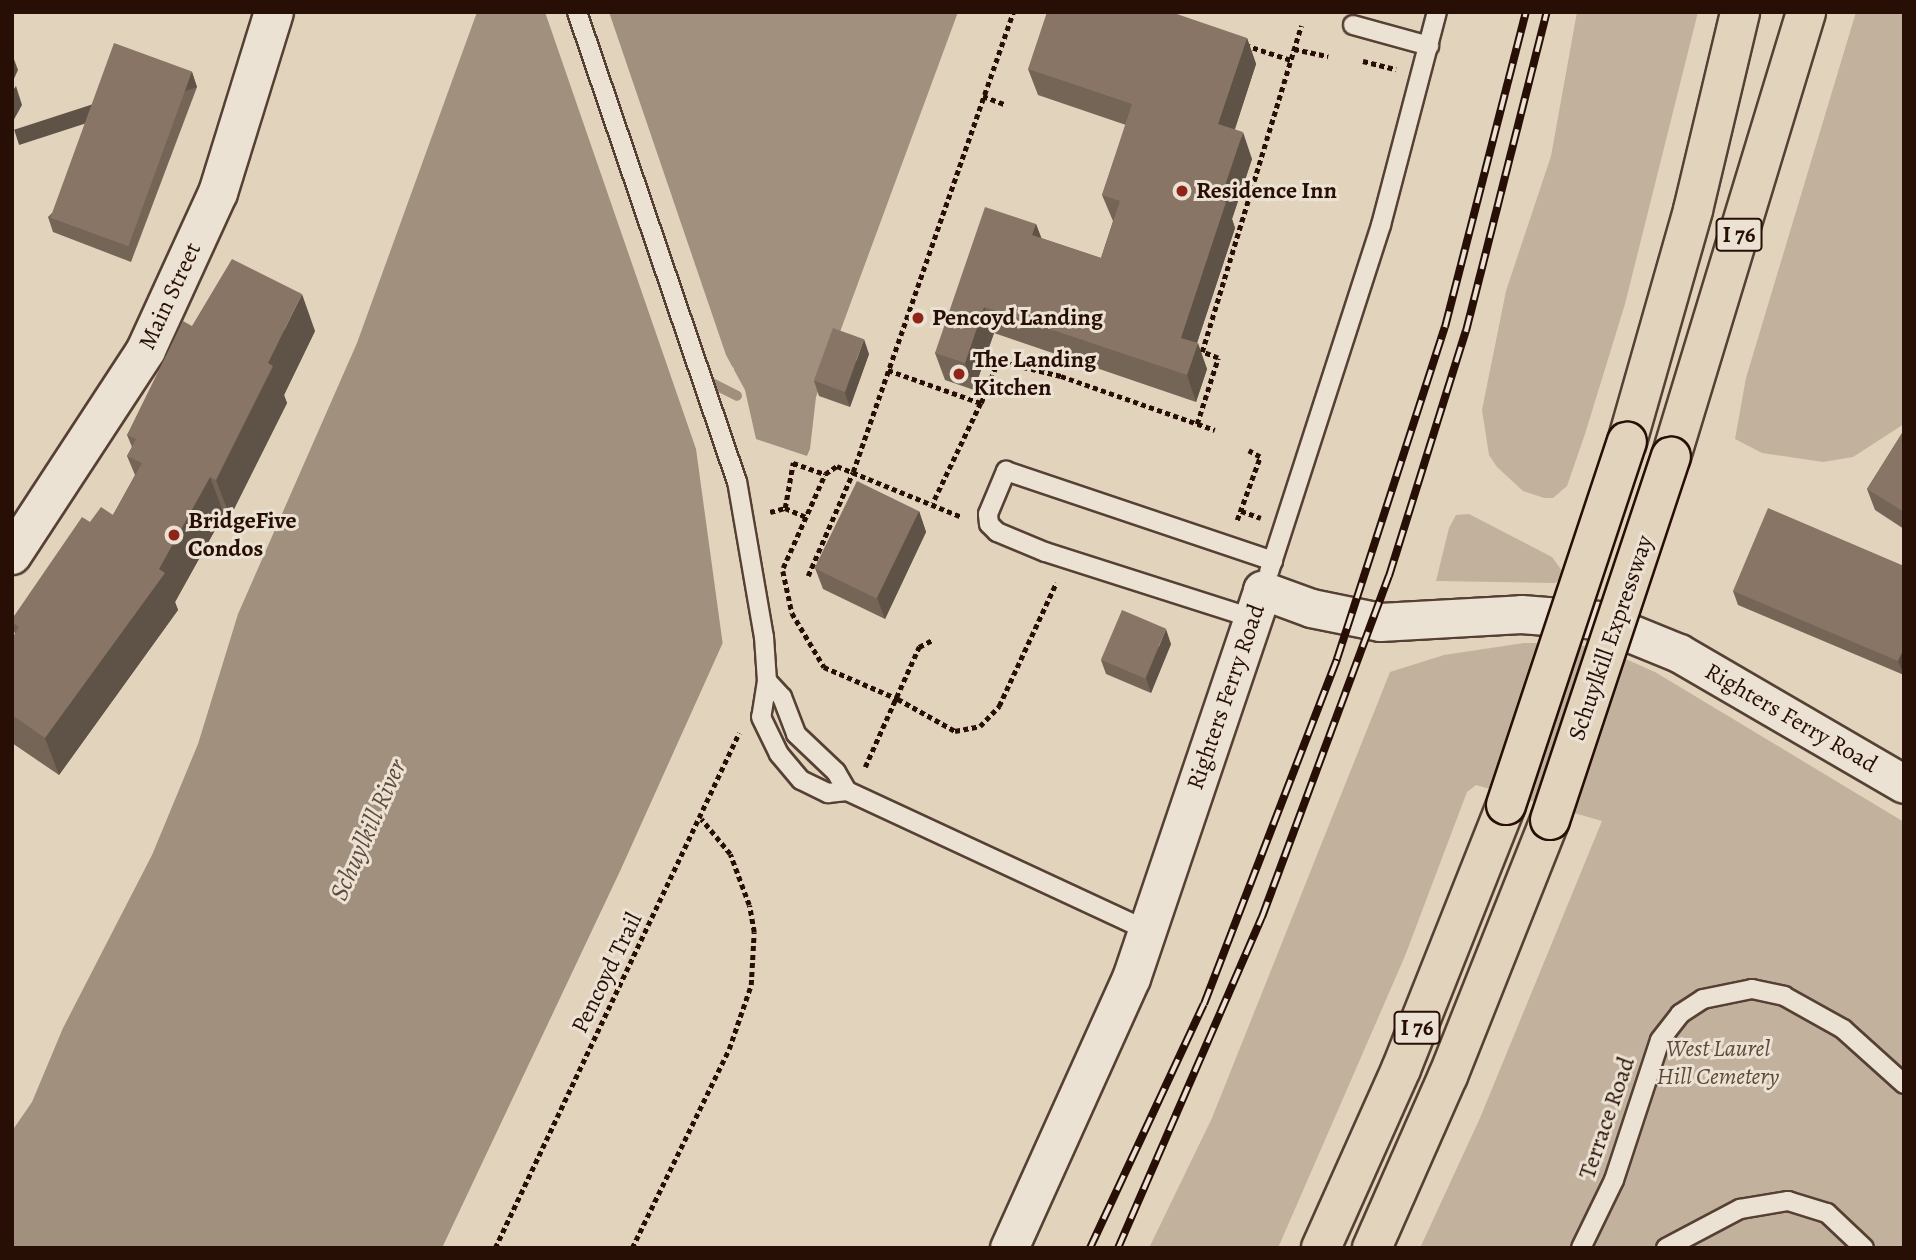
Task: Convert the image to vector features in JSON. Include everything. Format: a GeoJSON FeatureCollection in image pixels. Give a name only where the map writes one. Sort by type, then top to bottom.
{"type":"FeatureCollection","features":[{"type":"Feature","properties":{"kind":"highway","name":"Schuylkill Expressway"},"geometry":{"type":"LineString","coordinates":[[1321,1248],[1401,1069],[1506,805],[1628,442],[1693,210],[1740,12]]}},
{"type":"Feature","properties":{"kind":"highway","name":"Schuylkill Expressway"},"geometry":{"type":"LineString","coordinates":[[1372,1248],[1448,1076],[1550,820],[1671,457],[1806,12]]}},
{"type":"Feature","properties":{"kind":"street","name":"Main Street"},"geometry":{"type":"LineString","coordinates":[[12,555],[146,350],[215,200],[275,12]]}},
{"type":"Feature","properties":{"kind":"street","name":"Righters Ferry Road"},"geometry":{"type":"LineString","coordinates":[[1009,1248],[1131,978],[1262,590],[1311,608],[1380,622],[1521,614],[1559,614],[1598,621],[1679,653],[1901,774]]}},
{"type":"Feature","properties":{"kind":"lane"},"geometry":{"type":"LineString","coordinates":[[577,12],[737,481],[764,637],[766,681],[761,717],[790,769],[816,789],[828,793],[847,791],[1146,930]]}},
{"type":"Feature","properties":{"kind":"lane"},"geometry":{"type":"LineString","coordinates":[[1262,590],[1381,225],[1437,12]]}},
{"type":"Feature","properties":{"kind":"lane"},"geometry":{"type":"LineString","coordinates":[[1353,25],[1429,46]]}},
{"type":"Feature","properties":{"kind":"lane"},"geometry":{"type":"LineString","coordinates":[[1006,471],[1262,590],[1045,552],[989,524],[988,514],[1006,471]]}},
{"type":"Feature","properties":{"kind":"lane"},"geometry":{"type":"LineString","coordinates":[[766,681],[782,697],[796,734],[836,772],[847,791]]}},
{"type":"Feature","properties":{"kind":"lane","name":"Terrace Road"},"geometry":{"type":"LineString","coordinates":[[1581,1248],[1618,1168],[1660,1040],[1680,1014],[1703,999],[1752,989],[1784,996],[1843,1029],[1904,1084]]}},
{"type":"Feature","properties":{"kind":"lane"},"geometry":{"type":"LineString","coordinates":[[1666,1248],[1740,1209],[1788,1200],[1826,1213],[1864,1248]]}},
{"type":"Feature","properties":{"kind":"path"},"geometry":{"type":"LineString","coordinates":[[808,576],[853,472],[1013,12]]}},
{"type":"Feature","properties":{"kind":"path"},"geometry":{"type":"LineString","coordinates":[[1197,424],[1218,358],[1202,352],[1301,26]]}},
{"type":"Feature","properties":{"kind":"path"},"geometry":{"type":"LineString","coordinates":[[1239,43],[1291,60]]}},
{"type":"Feature","properties":{"kind":"path"},"geometry":{"type":"LineString","coordinates":[[1294,48],[1328,56]]}},
{"type":"Feature","properties":{"kind":"path"},"geometry":{"type":"LineString","coordinates":[[1363,61],[1403,71]]}},
{"type":"Feature","properties":{"kind":"path"},"geometry":{"type":"LineString","coordinates":[[983,96],[1006,105]]}},
{"type":"Feature","properties":{"kind":"path"},"geometry":{"type":"LineString","coordinates":[[933,503],[998,361],[1061,376],[1215,430]]}},
{"type":"Feature","properties":{"kind":"path"},"geometry":{"type":"LineString","coordinates":[[888,370],[981,403]]}},
{"type":"Feature","properties":{"kind":"path"},"geometry":{"type":"LineString","coordinates":[[1236,524],[1260,457],[1249,451]]}},
{"type":"Feature","properties":{"kind":"path"},"geometry":{"type":"LineString","coordinates":[[786,508],[793,464],[825,474]]}},
{"type":"Feature","properties":{"kind":"path"},"geometry":{"type":"LineString","coordinates":[[962,515],[837,466],[825,474],[782,566],[792,613],[824,667],[898,699],[944,728],[966,731],[980,726],[1007,695],[1039,614],[1057,582]]}},
{"type":"Feature","properties":{"kind":"path"},"geometry":{"type":"LineString","coordinates":[[769,512],[786,508],[806,517]]}},
{"type":"Feature","properties":{"kind":"path"},"geometry":{"type":"LineString","coordinates":[[1241,511],[1265,520]]}},
{"type":"Feature","properties":{"kind":"path"},"geometry":{"type":"LineString","coordinates":[[878,742],[919,647],[932,640]]}},
{"type":"Feature","properties":{"kind":"path","name":"Pencoyd Trail"},"geometry":{"type":"LineString","coordinates":[[495,1248],[701,819],[740,729]]}},
{"type":"Feature","properties":{"kind":"path"},"geometry":{"type":"LineString","coordinates":[[632,1248],[729,1049],[751,985],[754,932],[749,905],[730,854],[701,819]]}},
{"type":"Feature","properties":{"kind":"green space"},"geometry":{"type":"Polygon","coordinates":[[[1577,12],[1698,12],[1625,304],[1585,434],[1567,486],[1553,498],[1544,498],[1523,491],[1497,467],[1489,455],[1482,410],[1506,291],[1551,156],[1577,12]]]}},
{"type":"Feature","properties":{"kind":"green space"},"geometry":{"type":"Polygon","coordinates":[[[1856,12],[1904,12],[1904,424],[1853,457],[1823,462],[1762,453],[1735,439],[1746,378],[1856,12]]]}},
{"type":"Feature","properties":{"kind":"green space"},"geometry":{"type":"Polygon","coordinates":[[[1469,514],[1552,557],[1565,575],[1555,583],[1436,581],[1449,528],[1456,515],[1469,514]]]}},
{"type":"Feature","properties":{"kind":"green space","name":"West Laurel Hill Cemetery"},"geometry":{"type":"Polygon","coordinates":[[[1524,643],[1572,643],[1612,653],[1655,672],[1904,822],[1904,1248],[1420,1248],[1480,1118],[1602,821],[1476,785],[1467,792],[1405,956],[1278,1248],[1149,1248],[1212,1118],[1390,672],[1444,655],[1524,643]]]}},
{"type":"Feature","properties":{"kind":"water","name":"Schuylkill River"},"geometry":{"type":"Polygon","coordinates":[[[477,12],[958,12],[816,397],[810,449],[621,869],[442,1248],[12,1248],[12,1131],[32,1102],[63,1028],[152,855],[198,744],[238,614],[357,343],[477,12]],[[631,105],[605,180],[616,184],[642,110],[631,105]],[[723,363],[695,443],[707,447],[734,368],[723,363]]]}},
{"type":"Feature","properties":{"kind":"pier"},"geometry":{"type":"Polygon","coordinates":[[[545,12],[609,12],[726,355],[745,390],[756,439],[810,457],[723,646],[696,449],[545,12]]]}},
{"type":"Feature","properties":{"kind":"building","name":"Residence Inn"},"geometry":{"type":"Polygon","coordinates":[[[1047,12],[1171,12],[1247,38],[1218,124],[1243,132],[1220,200],[1226,202],[1181,338],[1198,343],[1187,375],[984,307],[965,363],[935,353],[985,207],[1036,224],[1032,235],[1101,258],[1120,201],[1102,195],[1132,104],[1028,69],[1047,12]]]}},
{"type":"Feature","properties":{"kind":"building"},"geometry":{"type":"Polygon","coordinates":[[[114,43],[192,71],[128,246],[50,218],[114,43]]]}},
{"type":"Feature","properties":{"kind":"building","name":"BridgeFive Condos"},"geometry":{"type":"Polygon","coordinates":[[[232,259],[302,294],[268,363],[273,366],[216,480],[210,477],[159,569],[165,573],[45,738],[12,715],[12,639],[19,627],[12,619],[82,517],[90,522],[101,507],[113,515],[142,463],[127,456],[136,439],[127,435],[183,321],[192,326],[232,259]]]}},
{"type":"Feature","properties":{"kind":"building"},"geometry":{"type":"Polygon","coordinates":[[[833,328],[864,339],[845,392],[814,381],[833,328]]]}},
{"type":"Feature","properties":{"kind":"building"},"geometry":{"type":"Polygon","coordinates":[[[1904,430],[1904,512],[1867,489],[1904,430]]]}},
{"type":"Feature","properties":{"kind":"building"},"geometry":{"type":"Polygon","coordinates":[[[857,481],[919,511],[876,598],[814,568],[857,481]]]}},
{"type":"Feature","properties":{"kind":"building"},"geometry":{"type":"Polygon","coordinates":[[[1768,508],[1904,566],[1904,648],[1898,661],[1733,591],[1768,508]]]}},
{"type":"Feature","properties":{"kind":"building"},"geometry":{"type":"Polygon","coordinates":[[[1122,610],[1166,629],[1145,678],[1101,660],[1122,610]]]}},
{"type":"Feature","properties":{"kind":"waterway"},"geometry":{"type":"LineString","coordinates":[[704,379],[737,396]]}},
{"type":"Feature","properties":{"kind":"railway"},"geometry":{"type":"LineString","coordinates":[[1090,1248],[1204,1004],[1337,659],[1445,327],[1526,12]]}},
{"type":"Feature","properties":{"kind":"railway"},"geometry":{"type":"LineString","coordinates":[[1118,1248],[1262,917],[1389,576],[1466,331],[1547,12]]}},
{"type":"Feature","properties":{"kind":"place","name":"Residence Inn"},"geometry":{"type":"Point","coordinates":[1182,191]}},
{"type":"Feature","properties":{"kind":"place","name":"Pencoyd Landing"},"geometry":{"type":"Point","coordinates":[918,318]}},
{"type":"Feature","properties":{"kind":"place","name":"The Landing Kitchen"},"geometry":{"type":"Point","coordinates":[959,374]}},
{"type":"Feature","properties":{"kind":"place","name":"BridgeFive Condos"},"geometry":{"type":"Point","coordinates":[174,535]}}]}
